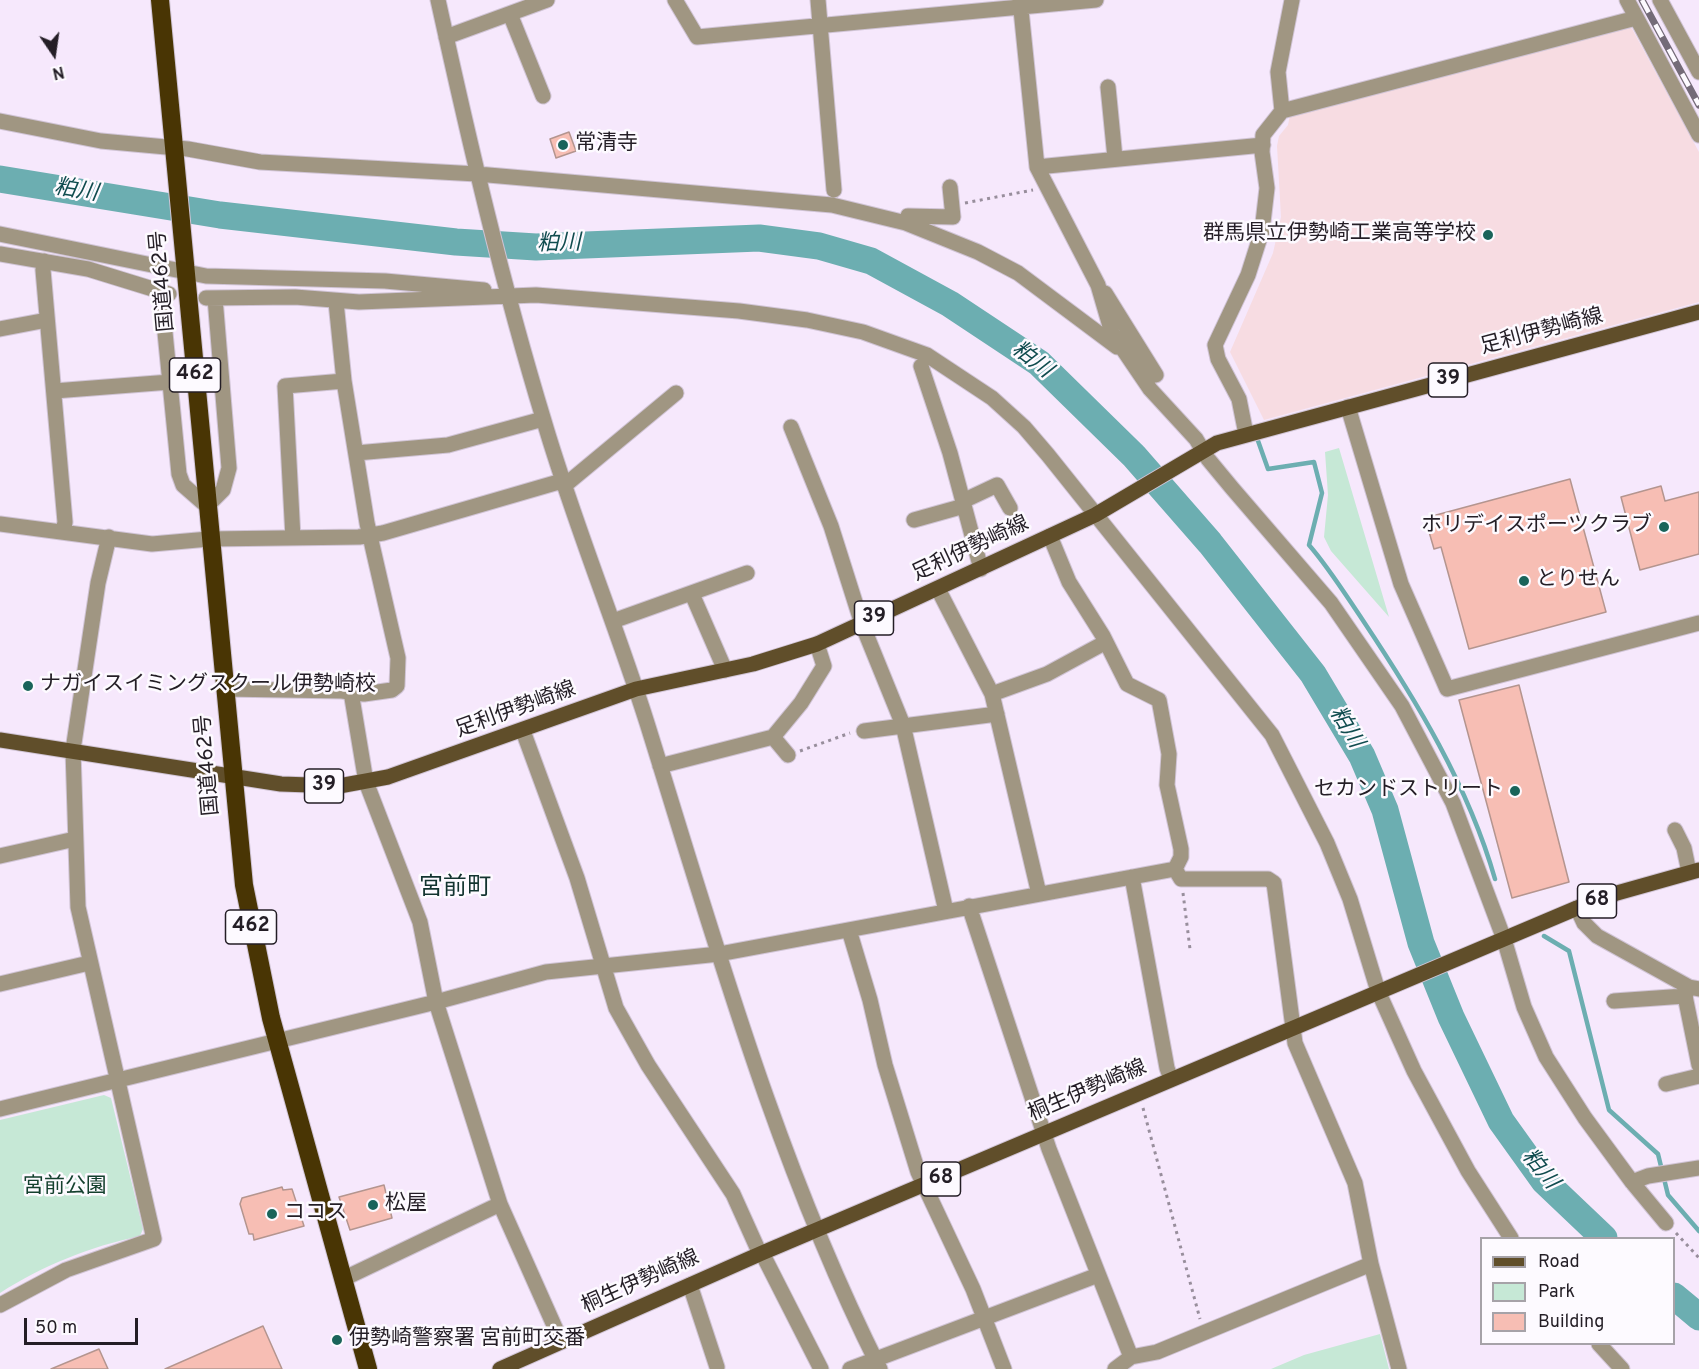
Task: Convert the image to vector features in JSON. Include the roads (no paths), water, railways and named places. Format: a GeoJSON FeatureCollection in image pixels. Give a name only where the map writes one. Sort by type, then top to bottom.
{"type":"FeatureCollection","features":[{"type":"Feature","properties":{"kind":"highway","name":"国道462号"},"geometry":{"type":"LineString","coordinates":[[160,0],[232,777],[250,922],[277,1040],[368,1369]]}},
{"type":"Feature","properties":{"kind":"main road","name":"足利伊勢崎線"},"geometry":{"type":"LineString","coordinates":[[0,740],[300,786],[366,782],[412,770],[636,689],[725,670],[817,644],[1097,514],[1200,451],[1246,434],[1699,312]]}},
{"type":"Feature","properties":{"kind":"main road","name":"桐生伊勢崎線"},"geometry":{"type":"LineString","coordinates":[[500,1369],[761,1254],[1577,908],[1617,892],[1694,871]]}},
{"type":"Feature","properties":{"kind":"street"},"geometry":{"type":"LineString","coordinates":[[438,0],[507,293],[563,483],[613,621],[720,954],[816,1231],[878,1364]]}},
{"type":"Feature","properties":{"kind":"street"},"geometry":{"type":"LineString","coordinates":[[446,37],[548,0]]}},
{"type":"Feature","properties":{"kind":"street"},"geometry":{"type":"LineString","coordinates":[[675,0],[686,14],[697,37],[1020,4],[1096,0]]}},
{"type":"Feature","properties":{"kind":"street"},"geometry":{"type":"LineString","coordinates":[[818,0],[834,190]]}},
{"type":"Feature","properties":{"kind":"street"},"geometry":{"type":"LineString","coordinates":[[1282,111],[1278,72],[1292,0]]}},
{"type":"Feature","properties":{"kind":"street"},"geometry":{"type":"LineString","coordinates":[[1627,0],[1699,133]]}},
{"type":"Feature","properties":{"kind":"street"},"geometry":{"type":"LineString","coordinates":[[1660,0],[1699,72]]}},
{"type":"Feature","properties":{"kind":"street"},"geometry":{"type":"LineString","coordinates":[[1020,4],[1037,167],[1098,285],[1112,333],[1120,348],[1150,389],[1196,439],[1200,451],[1331,603],[1402,706],[1453,803],[1524,1007],[1546,1057],[1585,1119],[1666,1223]]}},
{"type":"Feature","properties":{"kind":"street"},"geometry":{"type":"LineString","coordinates":[[510,14],[543,96]]}},
{"type":"Feature","properties":{"kind":"street"},"geometry":{"type":"LineString","coordinates":[[1246,434],[1239,399],[1218,359],[1215,345],[1248,275],[1263,231],[1267,188],[1263,135],[1282,111],[1636,18]]}},
{"type":"Feature","properties":{"kind":"street"},"geometry":{"type":"LineString","coordinates":[[1108,87],[1115,158]]}},
{"type":"Feature","properties":{"kind":"street"},"geometry":{"type":"LineString","coordinates":[[0,122],[100,141],[261,162],[776,199],[832,206],[906,223],[953,240],[1018,273],[1053,297],[1088,327],[1120,348]]}},
{"type":"Feature","properties":{"kind":"street"},"geometry":{"type":"LineString","coordinates":[[1037,167],[1209,148],[1263,145]]}},
{"type":"Feature","properties":{"kind":"street"},"geometry":{"type":"LineString","coordinates":[[906,223],[908,216],[953,217],[950,187]]}},
{"type":"Feature","properties":{"kind":"street"},"geometry":{"type":"LineString","coordinates":[[0,234],[206,276],[432,284],[507,293],[703,308],[807,320],[896,342],[927,355],[966,380],[992,398],[1024,427],[1097,514],[1272,735],[1327,843],[1350,899],[1381,991],[1414,1071],[1468,1172],[1510,1237]]}},
{"type":"Feature","properties":{"kind":"street"},"geometry":{"type":"LineString","coordinates":[[0,254],[101,272],[165,293],[170,382],[179,474],[183,485],[207,506],[223,490],[228,480],[227,444],[211,298],[295,297],[336,302],[507,293]]}},
{"type":"Feature","properties":{"kind":"street"},"geometry":{"type":"LineString","coordinates":[[44,261],[65,522],[63,532]]}},
{"type":"Feature","properties":{"kind":"street"},"geometry":{"type":"LineString","coordinates":[[1098,285],[1156,375]]}},
{"type":"Feature","properties":{"kind":"street"},"geometry":{"type":"LineString","coordinates":[[225,689],[364,694],[392,690],[397,686],[399,678],[394,636],[369,536],[344,381],[336,302]]}},
{"type":"Feature","properties":{"kind":"street"},"geometry":{"type":"LineString","coordinates":[[0,329],[47,320]]}},
{"type":"Feature","properties":{"kind":"street"},"geometry":{"type":"LineString","coordinates":[[921,366],[950,453],[981,569]]}},
{"type":"Feature","properties":{"kind":"street"},"geometry":{"type":"LineString","coordinates":[[293,538],[285,386],[344,381]]}},
{"type":"Feature","properties":{"kind":"street"},"geometry":{"type":"LineString","coordinates":[[54,391],[170,382]]}},
{"type":"Feature","properties":{"kind":"street"},"geometry":{"type":"LineString","coordinates":[[0,524],[152,544],[209,539],[369,536],[563,483],[676,393]]}},
{"type":"Feature","properties":{"kind":"street"},"geometry":{"type":"LineString","coordinates":[[1348,407],[1401,584],[1448,689],[1699,623]]}},
{"type":"Feature","properties":{"kind":"street"},"geometry":{"type":"LineString","coordinates":[[356,453],[448,445],[543,419]]}},
{"type":"Feature","properties":{"kind":"street"},"geometry":{"type":"LineString","coordinates":[[791,427],[831,526],[862,624],[903,724],[946,911]]}},
{"type":"Feature","properties":{"kind":"street"},"geometry":{"type":"LineString","coordinates":[[914,520],[963,504],[997,485],[1010,508]]}},
{"type":"Feature","properties":{"kind":"street"},"geometry":{"type":"LineString","coordinates":[[1050,536],[1069,582],[1106,642],[1127,684],[1159,700],[1169,754],[1167,785],[1181,849],[1181,857],[1174,873]]}},
{"type":"Feature","properties":{"kind":"street"},"geometry":{"type":"LineString","coordinates":[[0,1305],[66,1270],[154,1239],[78,907],[73,750],[96,592],[109,537]]}},
{"type":"Feature","properties":{"kind":"street"},"geometry":{"type":"LineString","coordinates":[[613,621],[747,573]]}},
{"type":"Feature","properties":{"kind":"street"},"geometry":{"type":"LineString","coordinates":[[938,589],[992,694],[1039,894]]}},
{"type":"Feature","properties":{"kind":"street"},"geometry":{"type":"LineString","coordinates":[[692,594],[725,670]]}},
{"type":"Feature","properties":{"kind":"street"},"geometry":{"type":"LineString","coordinates":[[992,694],[1047,674],[1106,642]]}},
{"type":"Feature","properties":{"kind":"street"},"geometry":{"type":"LineString","coordinates":[[660,766],[773,737],[801,703],[824,666],[817,644]]}},
{"type":"Feature","properties":{"kind":"street"},"geometry":{"type":"LineString","coordinates":[[351,692],[366,782],[420,922],[436,1002],[500,1204],[561,1341]]}},
{"type":"Feature","properties":{"kind":"street"},"geometry":{"type":"LineString","coordinates":[[864,731],[903,724],[997,714]]}},
{"type":"Feature","properties":{"kind":"street"},"geometry":{"type":"LineString","coordinates":[[523,731],[577,878],[609,993],[628,1030],[733,1194],[761,1254],[821,1369]]}},
{"type":"Feature","properties":{"kind":"street"},"geometry":{"type":"LineString","coordinates":[[773,737],[788,755]]}},
{"type":"Feature","properties":{"kind":"street"},"geometry":{"type":"LineString","coordinates":[[1675,830],[1694,871]]}},
{"type":"Feature","properties":{"kind":"street"},"geometry":{"type":"LineString","coordinates":[[0,856],[75,839]]}},
{"type":"Feature","properties":{"kind":"street"},"geometry":{"type":"LineString","coordinates":[[0,1109],[436,1002],[546,972],[720,954],[1132,877],[1174,873],[1268,879],[1274,883],[1277,890],[1295,1043],[1355,1183],[1371,1264],[1399,1369]]}},
{"type":"Feature","properties":{"kind":"street"},"geometry":{"type":"LineString","coordinates":[[1132,877],[1167,1068],[1171,1079]]}},
{"type":"Feature","properties":{"kind":"street"},"geometry":{"type":"LineString","coordinates":[[969,906],[1045,1134],[1131,1357]]}},
{"type":"Feature","properties":{"kind":"street"},"geometry":{"type":"LineString","coordinates":[[1577,908],[1584,922],[1597,936],[1691,991]]}},
{"type":"Feature","properties":{"kind":"street"},"geometry":{"type":"LineString","coordinates":[[849,930],[870,1000],[885,1065],[923,1187],[985,1319],[1004,1369]]}},
{"type":"Feature","properties":{"kind":"street"},"geometry":{"type":"LineString","coordinates":[[0,984],[89,963]]}},
{"type":"Feature","properties":{"kind":"street"},"geometry":{"type":"LineString","coordinates":[[1614,1001],[1691,991]]}},
{"type":"Feature","properties":{"kind":"street"},"geometry":{"type":"LineString","coordinates":[[1691,991],[1699,1065]]}},
{"type":"Feature","properties":{"kind":"street"},"geometry":{"type":"LineString","coordinates":[[1665,1084],[1699,1076]]}},
{"type":"Feature","properties":{"kind":"street"},"geometry":{"type":"LineString","coordinates":[[1632,1182],[1648,1176],[1699,1168]]}},
{"type":"Feature","properties":{"kind":"street"},"geometry":{"type":"LineString","coordinates":[[343,1279],[500,1204]]}},
{"type":"Feature","properties":{"kind":"street"},"geometry":{"type":"LineString","coordinates":[[1115,1369],[1131,1357],[1157,1352],[1371,1264]]}},
{"type":"Feature","properties":{"kind":"street"},"geometry":{"type":"LineString","coordinates":[[850,1369],[878,1364],[1098,1275]]}},
{"type":"Feature","properties":{"kind":"street"},"geometry":{"type":"LineString","coordinates":[[690,1285],[715,1368]]}},
{"type":"Feature","properties":{"kind":"street"},"geometry":{"type":"LineString","coordinates":[[1600,1345],[1622,1369]]}},
{"type":"Feature","properties":{"kind":"waterway","name":"粕川"},"geometry":{"type":"LineString","coordinates":[[0,179],[220,215],[456,242],[536,247],[759,238],[819,246],[871,261],[950,304],[1039,363],[1134,456],[1210,543],[1313,674],[1362,756],[1385,810],[1421,943],[1451,1017],[1501,1121],[1544,1181],[1603,1237]]}},
{"type":"Feature","properties":{"kind":"waterway"},"geometry":{"type":"LineString","coordinates":[[1257,438],[1268,469],[1314,462],[1322,493],[1309,545],[1337,581],[1439,744],[1470,810],[1495,879]]}},
{"type":"Feature","properties":{"kind":"waterway"},"geometry":{"type":"LineString","coordinates":[[1544,936],[1569,951],[1609,1110],[1658,1154],[1668,1195],[1699,1231]]}},
{"type":"Feature","properties":{"kind":"waterway","name":"粕川"},"geometry":{"type":"LineString","coordinates":[[1675,1297],[1699,1317]]}},
{"type":"Feature","properties":{"kind":"railway"},"geometry":{"type":"LineString","coordinates":[[1642,0],[1699,105]]}},
{"type":"Feature","properties":{"kind":"place","name":"常清寺"},"geometry":{"type":"Point","coordinates":[563,145]}},
{"type":"Feature","properties":{"kind":"place","name":"群馬県立伊勢崎工業高等学校"},"geometry":{"type":"Point","coordinates":[1488,235]}},
{"type":"Feature","properties":{"kind":"place","name":"ホリデイスポーツクラブ"},"geometry":{"type":"Point","coordinates":[1664,527]}},
{"type":"Feature","properties":{"kind":"place","name":"とりせん"},"geometry":{"type":"Point","coordinates":[1524,581]}},
{"type":"Feature","properties":{"kind":"place","name":"ナガイスイミングスクール伊勢崎校"},"geometry":{"type":"Point","coordinates":[28,686]}},
{"type":"Feature","properties":{"kind":"place","name":"セカンドストリート"},"geometry":{"type":"Point","coordinates":[1515,791]}},
{"type":"Feature","properties":{"kind":"place","name":"松屋"},"geometry":{"type":"Point","coordinates":[373,1205]}},
{"type":"Feature","properties":{"kind":"place","name":"ココス"},"geometry":{"type":"Point","coordinates":[272,1214]}},
{"type":"Feature","properties":{"kind":"place","name":"伊勢崎警察署 宮前町交番"},"geometry":{"type":"Point","coordinates":[337,1340]}},
{"type":"Feature","properties":{"kind":"district","name":"宮前町"},"geometry":{"type":"Point","coordinates":[455,889]}},
{"type":"Feature","properties":{"kind":"park label","name":"宮前公園"},"geometry":{"type":"Point","coordinates":[65,1188]}}]}
